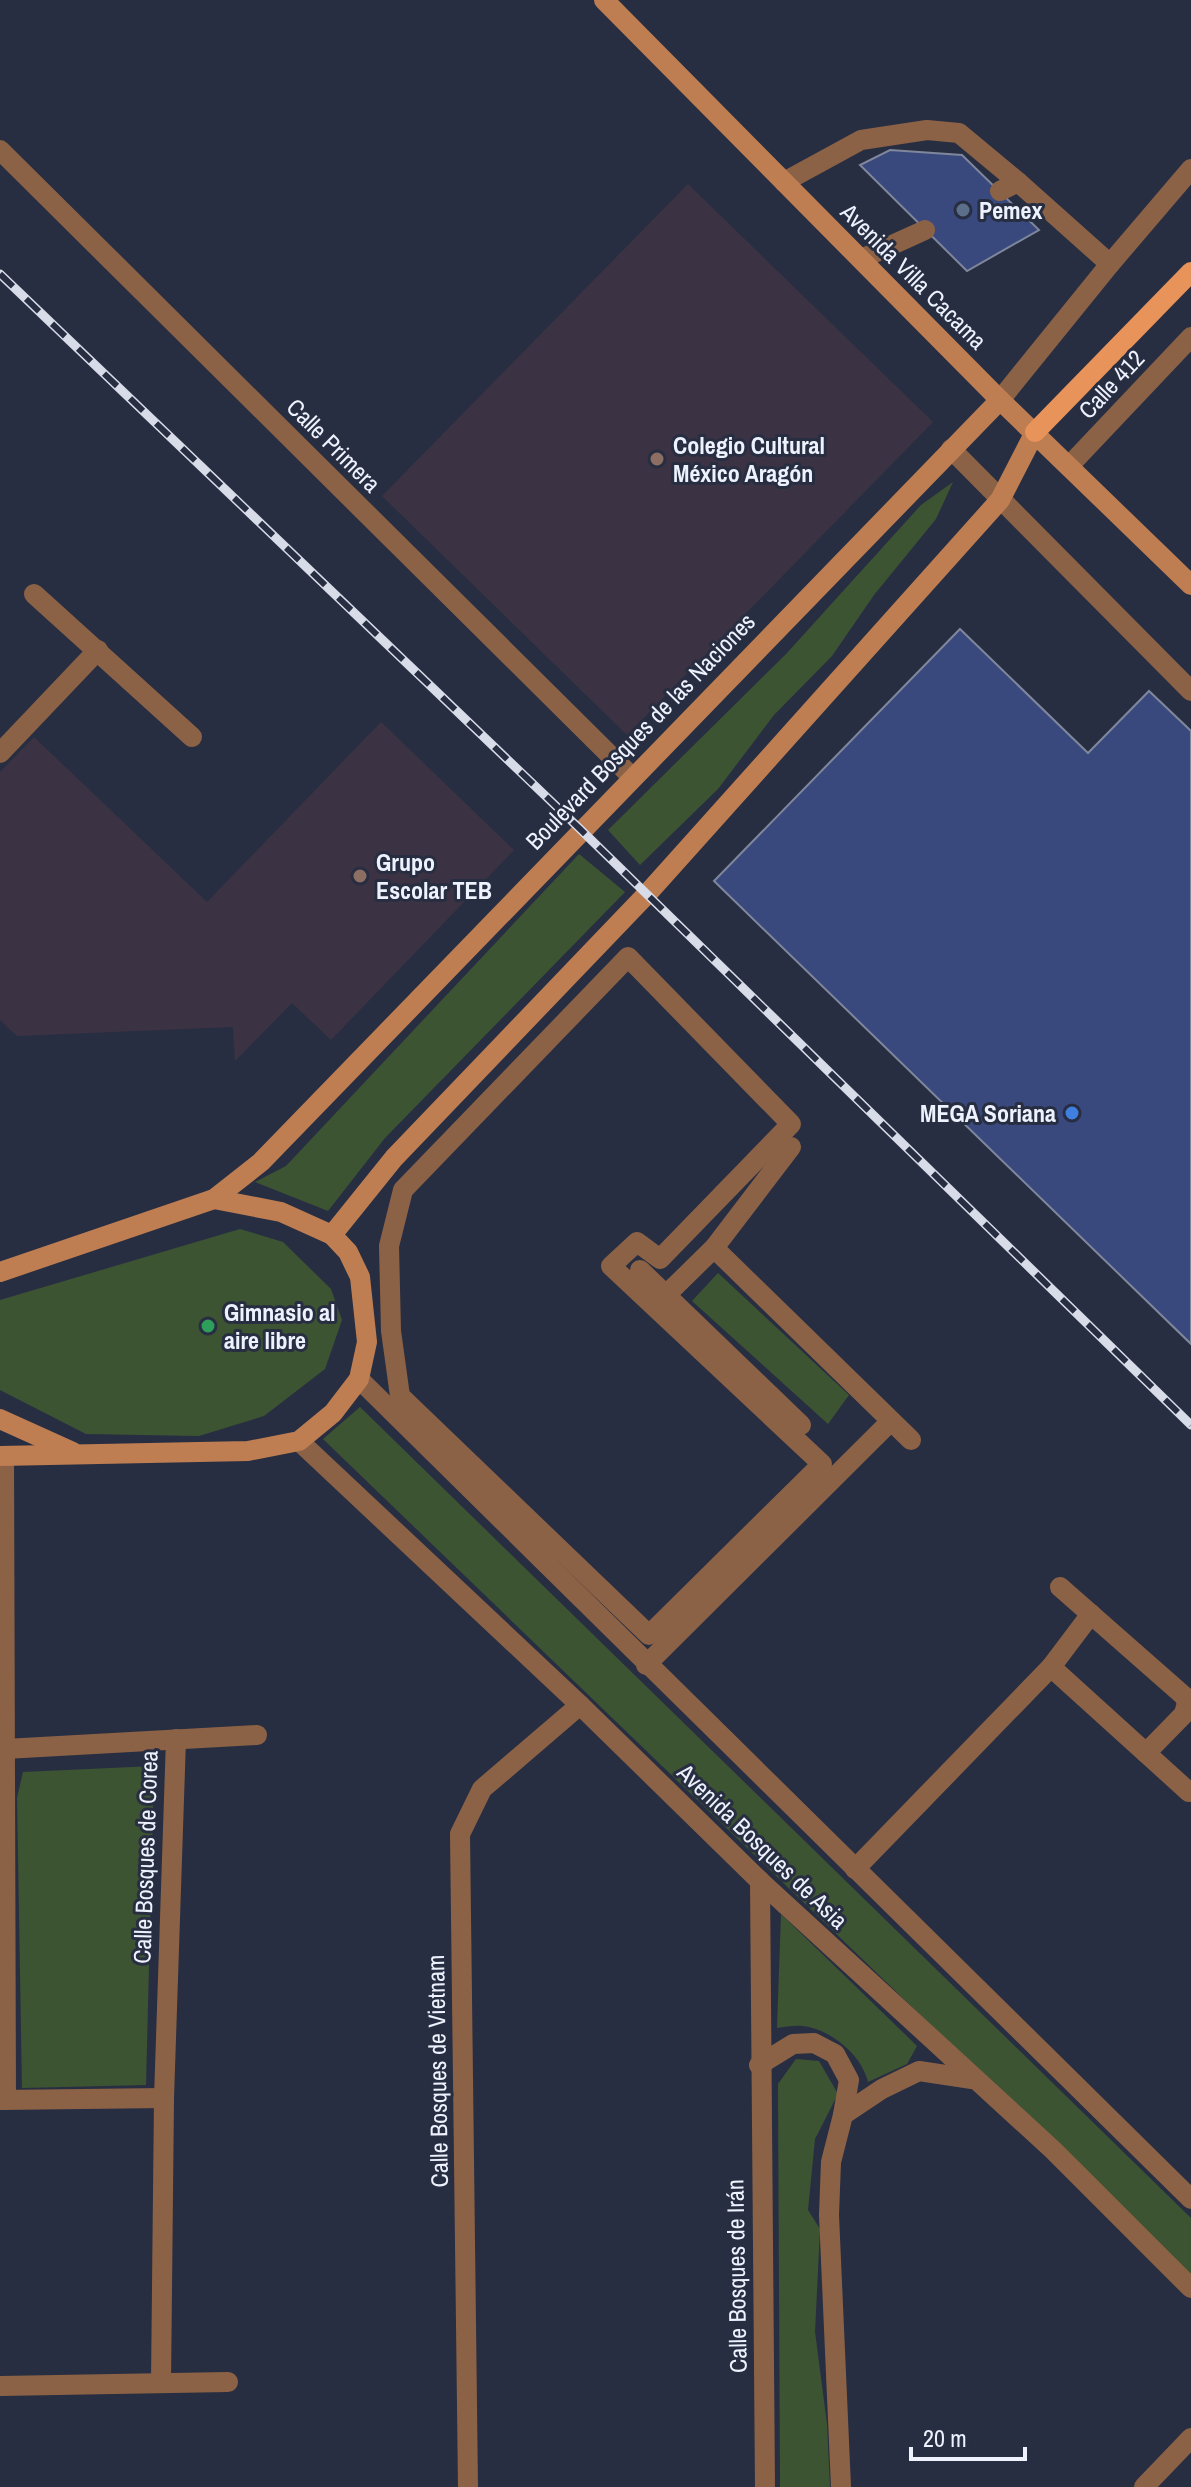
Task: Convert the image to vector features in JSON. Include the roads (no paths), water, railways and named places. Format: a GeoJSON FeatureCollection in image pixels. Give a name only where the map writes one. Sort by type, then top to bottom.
{"type":"FeatureCollection","features":[{"type":"Feature","properties":{"kind":"main road"},"geometry":{"type":"LineString","coordinates":[[1035,432],[1191,272]]}},
{"type":"Feature","properties":{"kind":"street","name":"Avenida Villa Cacama"},"geometry":{"type":"LineString","coordinates":[[604,0],[1000,400],[1191,585]]}},
{"type":"Feature","properties":{"kind":"street"},"geometry":{"type":"LineString","coordinates":[[784,182],[861,140],[927,130],[959,133],[1009,186],[1110,264]]}},
{"type":"Feature","properties":{"kind":"street","name":"Calle Primera"},"geometry":{"type":"LineString","coordinates":[[0,150],[631,776]]}},
{"type":"Feature","properties":{"kind":"street"},"geometry":{"type":"LineString","coordinates":[[1000,400],[1191,169]]}},
{"type":"Feature","properties":{"kind":"street"},"geometry":{"type":"LineString","coordinates":[[861,259],[925,230]]}},
{"type":"Feature","properties":{"kind":"street","name":"Calle 412"},"geometry":{"type":"LineString","coordinates":[[1069,466],[1191,337]]}},
{"type":"Feature","properties":{"kind":"street","name":"Boulevard Bosques de las Naciones"},"geometry":{"type":"LineString","coordinates":[[0,1272],[214,1199],[261,1162],[631,776],[1000,400]]}},
{"type":"Feature","properties":{"kind":"street"},"geometry":{"type":"LineString","coordinates":[[332,1235],[394,1158],[647,894],[1000,500],[1035,432]]}},
{"type":"Feature","properties":{"kind":"street"},"geometry":{"type":"LineString","coordinates":[[951,449],[1191,691]]}},
{"type":"Feature","properties":{"kind":"street"},"geometry":{"type":"LineString","coordinates":[[34,594],[192,737]]}},
{"type":"Feature","properties":{"kind":"street"},"geometry":{"type":"LineString","coordinates":[[0,753],[98,650]]}},
{"type":"Feature","properties":{"kind":"street"},"geometry":{"type":"LineString","coordinates":[[628,957],[791,1124],[660,1259],[637,1242],[611,1266],[822,1464],[649,1635],[400,1396],[391,1331],[389,1274],[389,1246],[403,1190],[628,957]]}},
{"type":"Feature","properties":{"kind":"street"},"geometry":{"type":"LineString","coordinates":[[666,1295],[714,1248],[791,1147]]}},
{"type":"Feature","properties":{"kind":"street","name":"Boulevard Bosques de las Naciones"},"geometry":{"type":"LineString","coordinates":[[2,1456],[248,1451],[299,1441],[333,1413],[359,1379],[367,1342],[360,1277],[348,1252],[332,1235],[281,1212],[214,1199]]}},
{"type":"Feature","properties":{"kind":"street"},"geometry":{"type":"LineString","coordinates":[[714,1248],[911,1440]]}},
{"type":"Feature","properties":{"kind":"street"},"geometry":{"type":"LineString","coordinates":[[640,1270],[845,1468]]}},
{"type":"Feature","properties":{"kind":"street","name":"Avenida Bosques de Asia"},"geometry":{"type":"LineString","coordinates":[[359,1379],[1191,2199]]}},
{"type":"Feature","properties":{"kind":"street"},"geometry":{"type":"LineString","coordinates":[[0,1419],[77,1454]]}},
{"type":"Feature","properties":{"kind":"street"},"geometry":{"type":"LineString","coordinates":[[646,1665],[891,1421]]}},
{"type":"Feature","properties":{"kind":"street","name":"Avenida Bosques de Asia"},"geometry":{"type":"LineString","coordinates":[[299,1441],[580,1705],[760,1881],[1053,2150],[1191,2288]]}},
{"type":"Feature","properties":{"kind":"street"},"geometry":{"type":"LineString","coordinates":[[2,1456],[5,1749],[3,2100],[164,2098]]}},
{"type":"Feature","properties":{"kind":"street"},"geometry":{"type":"LineString","coordinates":[[1060,1587],[1180,1691],[1187,1703],[1184,1714],[1146,1753]]}},
{"type":"Feature","properties":{"kind":"street"},"geometry":{"type":"LineString","coordinates":[[855,1869],[1051,1667],[1091,1614]]}},
{"type":"Feature","properties":{"kind":"street"},"geometry":{"type":"LineString","coordinates":[[1051,1667],[1189,1792]]}},
{"type":"Feature","properties":{"kind":"street","name":"Calle Bosques de Vietnam"},"geometry":{"type":"LineString","coordinates":[[468,2487],[460,1834],[482,1789],[580,1705]]}},
{"type":"Feature","properties":{"kind":"street"},"geometry":{"type":"LineString","coordinates":[[176,1739],[257,1735]]}},
{"type":"Feature","properties":{"kind":"street","name":"Calle Bosques de Corea"},"geometry":{"type":"LineString","coordinates":[[5,1749],[176,1739],[164,2098],[161,2383]]}},
{"type":"Feature","properties":{"kind":"street","name":"Calle Bosques de Irán"},"geometry":{"type":"LineString","coordinates":[[760,1881],[759,2065],[765,2487]]}},
{"type":"Feature","properties":{"kind":"street"},"geometry":{"type":"LineString","coordinates":[[759,2065],[793,2044],[814,2043],[835,2054],[849,2080],[831,2162],[829,2215],[841,2487]]}},
{"type":"Feature","properties":{"kind":"street"},"geometry":{"type":"LineString","coordinates":[[843,2115],[882,2089],[919,2071],[974,2079]]}},
{"type":"Feature","properties":{"kind":"street"},"geometry":{"type":"LineString","coordinates":[[0,2386],[228,2382]]}},
{"type":"Feature","properties":{"kind":"street"},"geometry":{"type":"LineString","coordinates":[[1144,2487],[1191,2438]]}},
{"type":"Feature","properties":{"kind":"railway"},"geometry":{"type":"LineString","coordinates":[[0,274],[580,829],[1191,1425]]}},
{"type":"Feature","properties":{"kind":"place","name":"Pemex"},"geometry":{"type":"Point","coordinates":[963,210]}},
{"type":"Feature","properties":{"kind":"place","name":"Colegio Cultural México Aragón"},"geometry":{"type":"Point","coordinates":[657,459]}},
{"type":"Feature","properties":{"kind":"place","name":"Grupo Escolar TEB"},"geometry":{"type":"Point","coordinates":[360,876]}},
{"type":"Feature","properties":{"kind":"place","name":"MEGA Soriana"},"geometry":{"type":"Point","coordinates":[1072,1113]}},
{"type":"Feature","properties":{"kind":"place","name":"Gimnasio al aire libre"},"geometry":{"type":"Point","coordinates":[208,1326]}}]}
